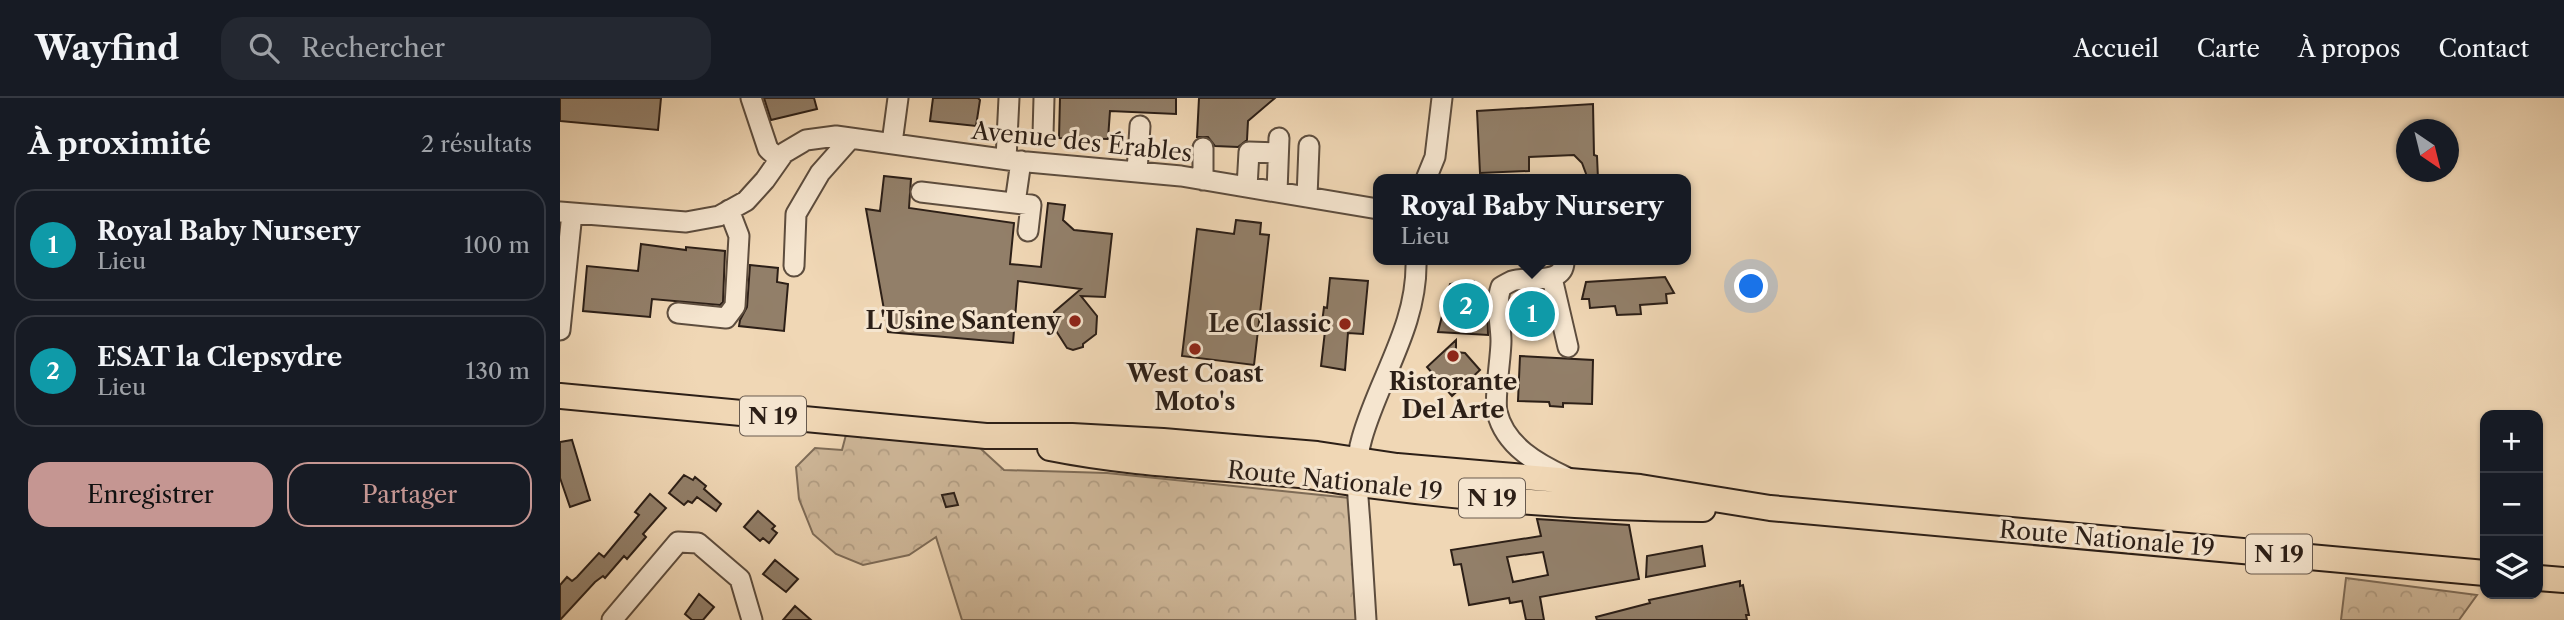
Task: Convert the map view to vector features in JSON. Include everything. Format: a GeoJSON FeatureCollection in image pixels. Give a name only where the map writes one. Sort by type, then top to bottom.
{"type":"FeatureCollection","features":[{"type":"Feature","properties":{"kind":"main road","name":"Route Nationale 19"},"geometry":{"type":"LineString","coordinates":[[560,396],[986,436],[1069,452],[1310,476],[1397,466],[1640,486],[1770,508],[2480,573]]}},
{"type":"Feature","properties":{"kind":"main road","name":"Route Nationale 19"},"geometry":{"type":"LineString","coordinates":[[1359,472],[1613,508],[1770,508]]}},
{"type":"Feature","properties":{"kind":"main road"},"geometry":{"type":"LineString","coordinates":[[2543,578],[2564,580]]}},
{"type":"Feature","properties":{"kind":"street"},"geometry":{"type":"LineString","coordinates":[[751,98],[768,149],[779,159]]}},
{"type":"Feature","properties":{"kind":"street"},"geometry":{"type":"LineString","coordinates":[[892,143],[898,98]]}},
{"type":"Feature","properties":{"kind":"street"},"geometry":{"type":"LineString","coordinates":[[1009,98],[1015,203]]}},
{"type":"Feature","properties":{"kind":"street"},"geometry":{"type":"LineString","coordinates":[[1043,135],[1044,98]]}},
{"type":"Feature","properties":{"kind":"street"},"geometry":{"type":"LineString","coordinates":[[1428,174],[1435,157],[1442,98]]}},
{"type":"Feature","properties":{"kind":"street"},"geometry":{"type":"LineString","coordinates":[[1137,171],[1140,126]]}},
{"type":"Feature","properties":{"kind":"street","name":"Avenue des Érables"},"geometry":{"type":"LineString","coordinates":[[566,213],[686,222],[719,216],[746,201],[784,153],[806,140],[836,136],[1014,160],[1137,171],[1373,208]]}},
{"type":"Feature","properties":{"kind":"street"},"geometry":{"type":"LineString","coordinates":[[794,266],[796,214],[820,173],[851,138]]}},
{"type":"Feature","properties":{"kind":"street"},"geometry":{"type":"LineString","coordinates":[[1247,187],[1249,152],[1279,145],[1277,192]]}},
{"type":"Feature","properties":{"kind":"street"},"geometry":{"type":"LineString","coordinates":[[1307,197],[1308,146]]}},
{"type":"Feature","properties":{"kind":"street"},"geometry":{"type":"LineString","coordinates":[[1203,148],[1203,180]]}},
{"type":"Feature","properties":{"kind":"street"},"geometry":{"type":"LineString","coordinates":[[921,192],[1031,205],[1028,231]]}},
{"type":"Feature","properties":{"kind":"street"},"geometry":{"type":"LineString","coordinates":[[678,313],[726,318],[734,306],[739,236],[729,210]]}},
{"type":"Feature","properties":{"kind":"street"},"geometry":{"type":"LineString","coordinates":[[560,330],[566,213]]}},
{"type":"Feature","properties":{"kind":"street"},"geometry":{"type":"LineString","coordinates":[[1366,620],[1359,472],[1362,439],[1404,334],[1412,305],[1416,265]]}},
{"type":"Feature","properties":{"kind":"street"},"geometry":{"type":"LineString","coordinates":[[1564,265],[1559,274],[1552,278],[1511,281],[1501,287],[1498,297],[1501,339],[1497,411],[1507,432],[1521,451],[1539,464],[1575,481]]}},
{"type":"Feature","properties":{"kind":"street"},"geometry":{"type":"LineString","coordinates":[[1552,278],[1568,346]]}},
{"type":"Feature","properties":{"kind":"street"},"geometry":{"type":"LineString","coordinates":[[612,620],[678,541],[698,543],[740,579],[752,620]]}},
{"type":"Feature","properties":{"kind":"green space"},"geometry":{"type":"Polygon","coordinates":[[[847,431],[969,438],[1004,470],[1107,473],[1350,498],[1357,620],[962,620],[936,537],[909,555],[863,565],[836,554],[813,534],[799,499],[796,467],[815,448],[842,450],[847,431]]]}},
{"type":"Feature","properties":{"kind":"green space"},"geometry":{"type":"Polygon","coordinates":[[[2346,578],[2477,595],[2459,620],[2341,620],[2346,578]]]}},
{"type":"Feature","properties":{"kind":"building"},"geometry":{"type":"Polygon","coordinates":[[[560,98],[661,98],[658,130],[560,121],[560,98]]]}},
{"type":"Feature","properties":{"kind":"building"},"geometry":{"type":"Polygon","coordinates":[[[764,98],[814,98],[817,109],[771,120],[764,98]]]}},
{"type":"Feature","properties":{"kind":"building"},"geometry":{"type":"Polygon","coordinates":[[[933,98],[978,98],[980,100],[976,126],[930,121],[933,98]]]}},
{"type":"Feature","properties":{"kind":"building"},"geometry":{"type":"Polygon","coordinates":[[[1060,98],[1176,98],[1176,114],[1110,111],[1108,139],[1059,138],[1060,98]]]}},
{"type":"Feature","properties":{"kind":"building"},"geometry":{"type":"Polygon","coordinates":[[[1199,98],[1275,98],[1248,121],[1247,140],[1238,147],[1215,146],[1208,137],[1197,137],[1199,98]]]}},
{"type":"Feature","properties":{"kind":"building"},"geometry":{"type":"Polygon","coordinates":[[[1593,104],[1594,155],[1597,156],[1598,174],[1586,174],[1582,163],[1574,155],[1529,157],[1529,171],[1480,173],[1477,111],[1593,104]]]}},
{"type":"Feature","properties":{"kind":"building"},"geometry":{"type":"Polygon","coordinates":[[[884,176],[911,179],[909,208],[1014,223],[1010,264],[1041,267],[1048,203],[1065,205],[1063,220],[1074,230],[1112,234],[1105,297],[1081,296],[1097,316],[1096,334],[1083,344],[1083,347],[1073,350],[1067,348],[1053,326],[1054,312],[1081,289],[1018,281],[1013,343],[888,332],[866,209],[880,211],[884,176]]]}},
{"type":"Feature","properties":{"kind":"building"},"geometry":{"type":"Polygon","coordinates":[[[1236,220],[1261,223],[1260,234],[1269,235],[1254,365],[1182,356],[1197,229],[1234,234],[1236,220]]]}},
{"type":"Feature","properties":{"kind":"building"},"geometry":{"type":"Polygon","coordinates":[[[641,244],[686,250],[686,247],[725,251],[723,302],[720,305],[652,299],[650,317],[583,311],[587,266],[638,271],[641,244]]]}},
{"type":"Feature","properties":{"kind":"building"},"geometry":{"type":"Polygon","coordinates":[[[750,265],[778,268],[777,282],[788,284],[784,331],[739,326],[747,307],[750,265]]]}},
{"type":"Feature","properties":{"kind":"building"},"geometry":{"type":"Polygon","coordinates":[[[1665,277],[1674,293],[1666,294],[1667,303],[1640,305],[1641,314],[1617,315],[1615,306],[1590,308],[1589,299],[1582,299],[1586,282],[1665,277]]]}},
{"type":"Feature","properties":{"kind":"building","name":"Le Classic"},"geometry":{"type":"Polygon","coordinates":[[[1330,278],[1368,281],[1363,334],[1348,333],[1345,370],[1321,366],[1325,331],[1321,331],[1330,278]]]}},
{"type":"Feature","properties":{"kind":"building"},"geometry":{"type":"Polygon","coordinates":[[[1474,281],[1487,295],[1488,335],[1438,332],[1450,284],[1474,281]]]}},
{"type":"Feature","properties":{"kind":"building"},"geometry":{"type":"Polygon","coordinates":[[[1540,307],[1541,334],[1523,335],[1523,308],[1540,307]]]}},
{"type":"Feature","properties":{"kind":"building","name":"Ristorante Del Arte"},"geometry":{"type":"Polygon","coordinates":[[[1456,340],[1456,352],[1465,353],[1480,370],[1452,396],[1427,367],[1456,340]]]}},
{"type":"Feature","properties":{"kind":"building"},"geometry":{"type":"Polygon","coordinates":[[[1520,356],[1593,360],[1592,404],[1563,403],[1563,407],[1550,406],[1549,402],[1518,401],[1520,356]]]}},
{"type":"Feature","properties":{"kind":"building"},"geometry":{"type":"Polygon","coordinates":[[[572,440],[590,500],[570,507],[560,478],[560,442],[572,440]]]}},
{"type":"Feature","properties":{"kind":"building"},"geometry":{"type":"Polygon","coordinates":[[[684,475],[693,480],[695,477],[706,486],[704,489],[721,504],[716,511],[697,497],[692,503],[688,501],[684,505],[669,493],[684,475]]]}},
{"type":"Feature","properties":{"kind":"building"},"geometry":{"type":"Polygon","coordinates":[[[954,493],[958,505],[946,507],[942,495],[954,493]]]}},
{"type":"Feature","properties":{"kind":"building"},"geometry":{"type":"Polygon","coordinates":[[[650,494],[666,508],[643,534],[646,537],[627,559],[624,556],[605,578],[603,576],[595,582],[560,620],[560,585],[567,577],[572,581],[577,577],[599,553],[604,557],[639,515],[635,512],[650,494]]]}},
{"type":"Feature","properties":{"kind":"building"},"geometry":{"type":"Polygon","coordinates":[[[758,511],[775,526],[772,529],[777,533],[769,543],[763,538],[760,541],[744,527],[758,511]]]}},
{"type":"Feature","properties":{"kind":"building"},"geometry":{"type":"Polygon","coordinates":[[[1537,519],[1629,525],[1639,579],[1540,597],[1544,620],[1526,620],[1522,601],[1510,603],[1509,598],[1469,605],[1461,564],[1454,565],[1451,550],[1541,536],[1537,519]],[[1543,552],[1507,557],[1513,582],[1548,575],[1543,552]]]}},
{"type":"Feature","properties":{"kind":"building"},"geometry":{"type":"Polygon","coordinates":[[[1702,546],[1705,566],[1646,577],[1647,556],[1702,546]]]}},
{"type":"Feature","properties":{"kind":"building"},"geometry":{"type":"Polygon","coordinates":[[[775,560],[798,579],[786,592],[763,574],[775,560]]]}},
{"type":"Feature","properties":{"kind":"building"},"geometry":{"type":"Polygon","coordinates":[[[1740,581],[1749,615],[1746,615],[1747,620],[1597,620],[1596,617],[1650,603],[1649,600],[1740,581]]]}},
{"type":"Feature","properties":{"kind":"building"},"geometry":{"type":"Polygon","coordinates":[[[699,594],[714,607],[703,620],[692,620],[685,614],[699,594]]]}},
{"type":"Feature","properties":{"kind":"building"},"geometry":{"type":"Polygon","coordinates":[[[795,606],[811,620],[783,620],[795,606]]]}},
{"type":"Feature","properties":{"kind":"place","name":"ESAT la Clepsydre"},"geometry":{"type":"Point","coordinates":[1466,306]}},
{"type":"Feature","properties":{"kind":"place","name":"Royal Baby Nursery"},"geometry":{"type":"Point","coordinates":[1532,314]}},
{"type":"Feature","properties":{"kind":"place","name":"L'Usine Santeny"},"geometry":{"type":"Point","coordinates":[1075,321]}},
{"type":"Feature","properties":{"kind":"place","name":"Le Classic"},"geometry":{"type":"Point","coordinates":[1345,324]}},
{"type":"Feature","properties":{"kind":"place","name":"West Coast Moto's"},"geometry":{"type":"Point","coordinates":[1195,349]}},
{"type":"Feature","properties":{"kind":"place","name":"Ristorante Del Arte"},"geometry":{"type":"Point","coordinates":[1453,356]}}]}
